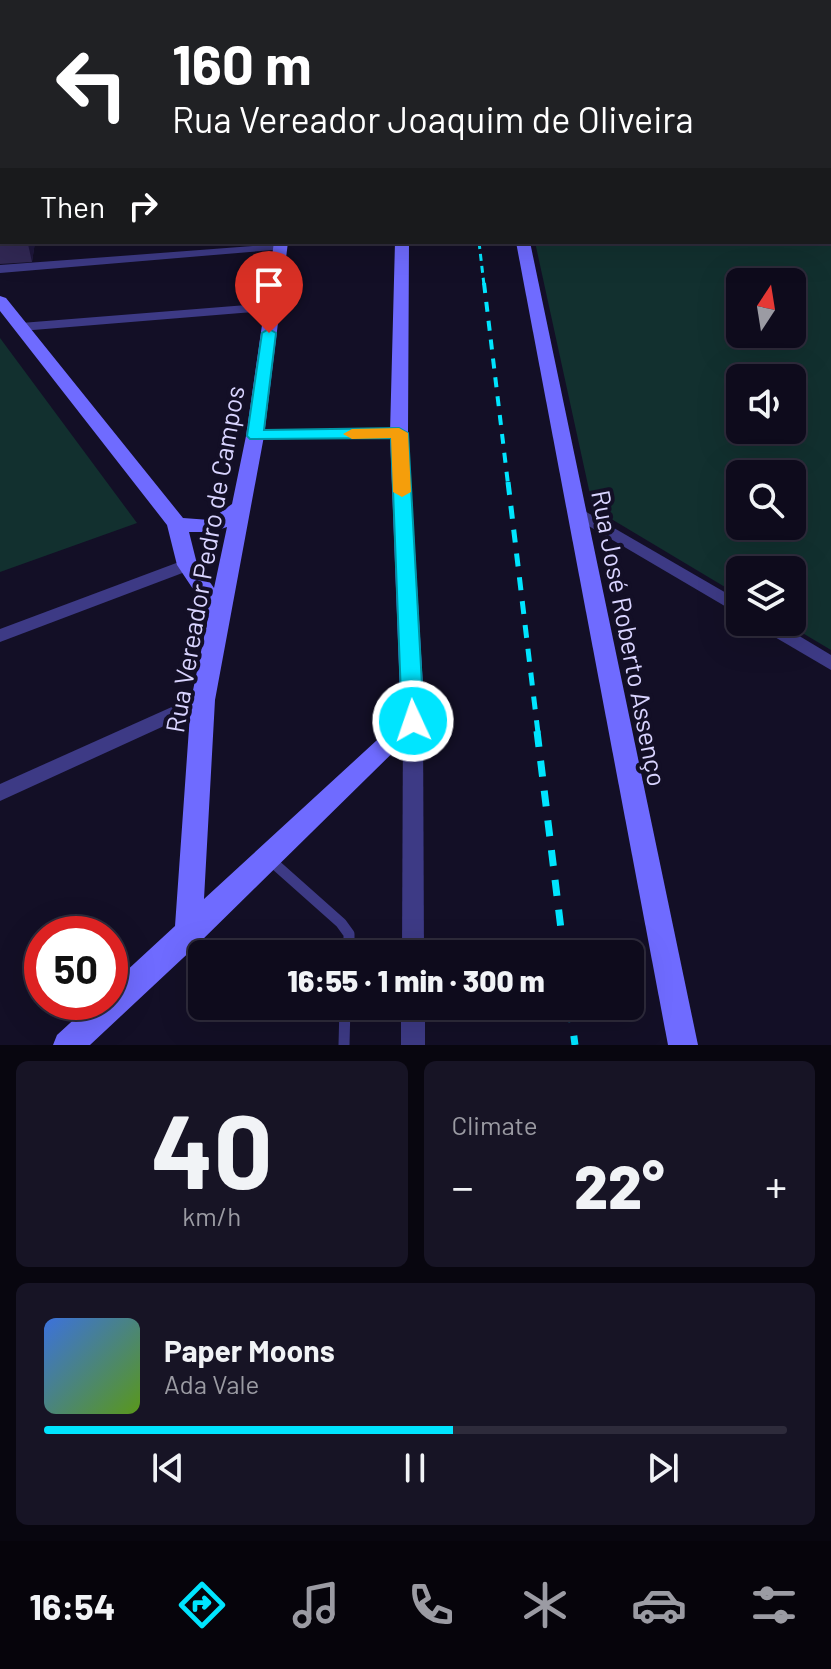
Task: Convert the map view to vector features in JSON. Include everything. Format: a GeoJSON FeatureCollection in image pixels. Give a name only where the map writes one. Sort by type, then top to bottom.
{"type":"FeatureCollection","features":[{"type":"Feature","properties":{"kind":"main road","name":"Rua Vereador Pedro de Campos"},"geometry":{"type":"LineString","coordinates":[[188,935],[203,700],[255,436],[281,244]]}},
{"type":"Feature","properties":{"kind":"main road"},"geometry":{"type":"LineString","coordinates":[[68,1045],[413,721],[399,433],[402,244]]}},
{"type":"Feature","properties":{"kind":"main road","name":"Rua José Roberto Assenço"},"geometry":{"type":"LineString","coordinates":[[523,244],[683,1045]]}},
{"type":"Feature","properties":{"kind":"main road"},"geometry":{"type":"LineString","coordinates":[[0,301],[177,524],[187,565],[219,611]]}},
{"type":"Feature","properties":{"kind":"main road"},"geometry":{"type":"LineString","coordinates":[[177,524],[210,528],[221,526],[240,507]]}},
{"type":"Feature","properties":{"kind":"street"},"geometry":{"type":"LineString","coordinates":[[0,269],[168,249],[281,244]]}},
{"type":"Feature","properties":{"kind":"street"},"geometry":{"type":"LineString","coordinates":[[21,327],[272,307]]}},
{"type":"Feature","properties":{"kind":"street"},"geometry":{"type":"LineString","coordinates":[[255,436],[399,433]]}},
{"type":"Feature","properties":{"kind":"street"},"geometry":{"type":"LineString","coordinates":[[576,511],[726,601]]}},
{"type":"Feature","properties":{"kind":"street"},"geometry":{"type":"LineString","coordinates":[[0,636],[187,565]]}},
{"type":"Feature","properties":{"kind":"street"},"geometry":{"type":"LineString","coordinates":[[786,636],[831,663]]}},
{"type":"Feature","properties":{"kind":"street"},"geometry":{"type":"LineString","coordinates":[[0,793],[203,700]]}},
{"type":"Feature","properties":{"kind":"street"},"geometry":{"type":"LineString","coordinates":[[413,721],[413,940]]}},
{"type":"Feature","properties":{"kind":"street"},"geometry":{"type":"LineString","coordinates":[[413,1020],[413,1045]]}},
{"type":"Feature","properties":{"kind":"lane"},"geometry":{"type":"LineString","coordinates":[[269,858],[341,923],[349,934],[349,940]]}},
{"type":"Feature","properties":{"kind":"lane"},"geometry":{"type":"LineString","coordinates":[[344,1045],[345,1020]]}},
{"type":"Feature","properties":{"kind":"green space"},"geometry":{"type":"Polygon","coordinates":[[[535,244],[831,244],[831,650],[806,635],[806,556],[726,556],[726,588],[593,508],[535,244]]]}},
{"type":"Feature","properties":{"kind":"green space"},"geometry":{"type":"Polygon","coordinates":[[[0,338],[137,523],[0,572],[0,338]]]}},
{"type":"Feature","properties":{"kind":"railway"},"geometry":{"type":"LineString","coordinates":[[479,244],[484,285]]}},
{"type":"Feature","properties":{"kind":"railway"},"geometry":{"type":"LineString","coordinates":[[484,283],[508,484]]}},
{"type":"Feature","properties":{"kind":"railway"},"geometry":{"type":"LineString","coordinates":[[508,482],[538,733]]}},
{"type":"Feature","properties":{"kind":"railway"},"geometry":{"type":"LineString","coordinates":[[537,731],[562,940]]}},
{"type":"Feature","properties":{"kind":"railway"},"geometry":{"type":"LineString","coordinates":[[572,1020],[575,1045]]}},
{"type":"Feature","properties":{"kind":"slow traffic"},"geometry":{"type":"LineString","coordinates":[[352,434],[399,433],[402,492]]}},
{"type":"Feature","properties":{"kind":"route"},"geometry":{"type":"LineString","coordinates":[[269,333],[255,436],[399,433],[413,721]]}}]}
